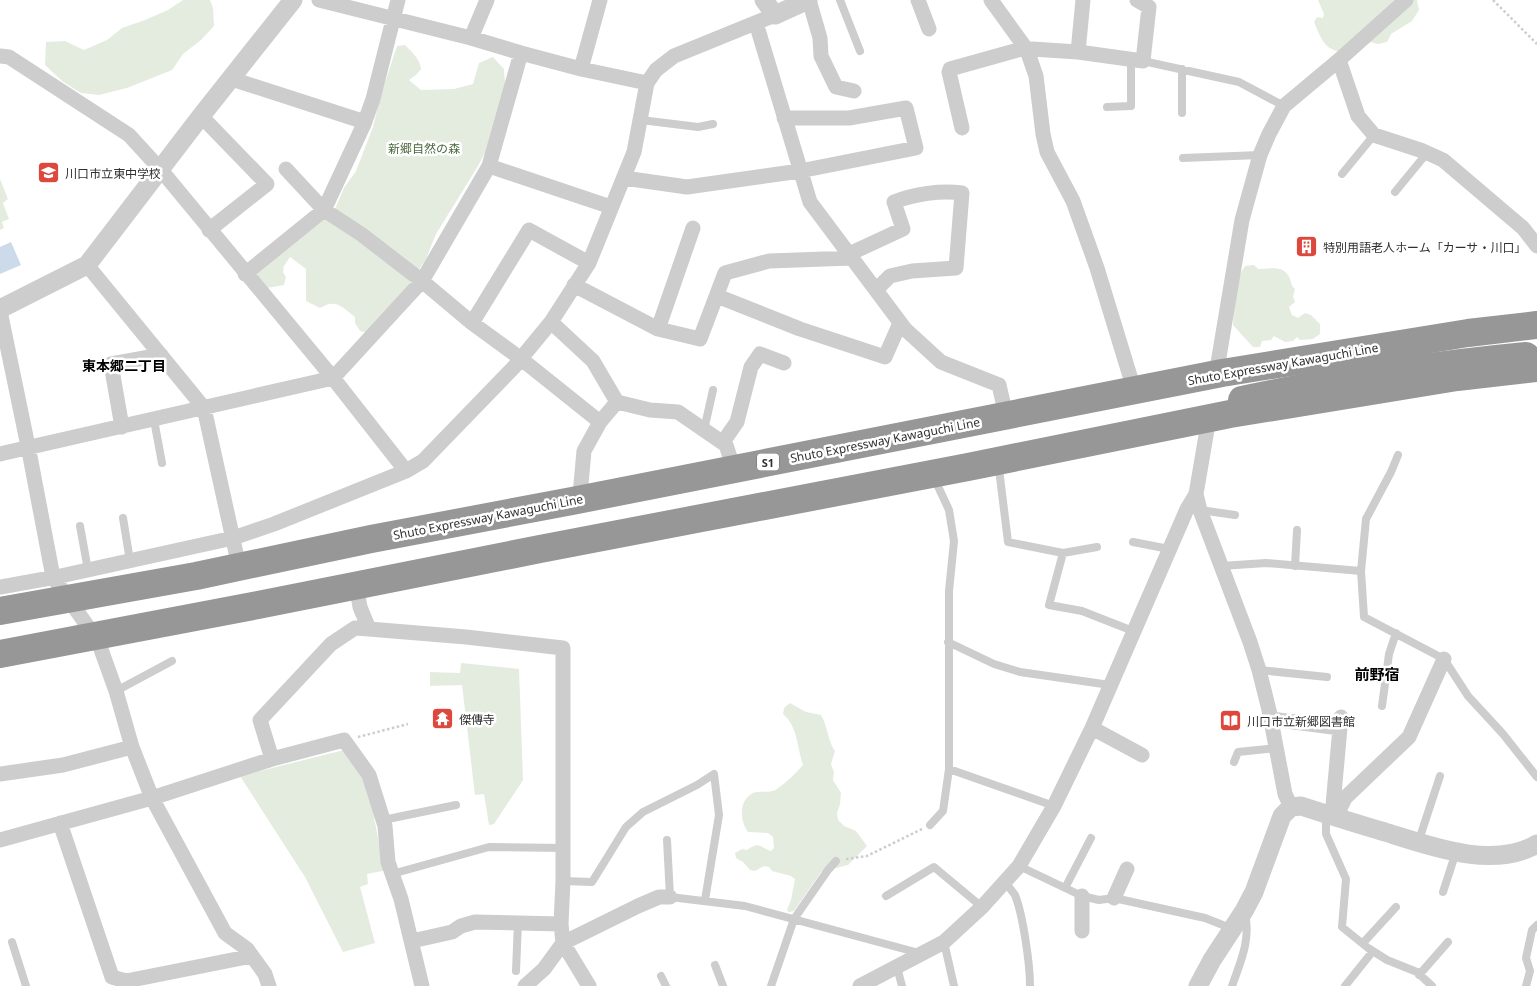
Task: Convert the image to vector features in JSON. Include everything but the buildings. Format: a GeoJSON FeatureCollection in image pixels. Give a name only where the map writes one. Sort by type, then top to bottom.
{"type":"FeatureCollection","features":[{"type":"Feature","properties":{"kind":"highway","name":"Shuto Expressway Kawaguchi Line"},"geometry":{"type":"LineString","coordinates":[[0,611],[196,576],[371,539],[1222,373],[1468,333],[1537,325]]}},
{"type":"Feature","properties":{"kind":"highway"},"geometry":{"type":"LineString","coordinates":[[1314,358],[1398,353],[1537,340]]}},
{"type":"Feature","properties":{"kind":"highway"},"geometry":{"type":"LineString","coordinates":[[842,492],[971,454],[1280,392],[1447,364],[1537,355]]}},
{"type":"Feature","properties":{"kind":"highway"},"geometry":{"type":"LineString","coordinates":[[0,654],[842,492],[1230,414],[1457,378],[1537,368]]}},
{"type":"Feature","properties":{"kind":"highway"},"geometry":{"type":"LineString","coordinates":[[0,626],[127,600],[196,576]]}},
{"type":"Feature","properties":{"kind":"street"},"geometry":{"type":"LineString","coordinates":[[269,986],[264,974],[247,949],[225,933],[152,798],[132,747],[116,691],[98,641],[53,577],[0,310],[87,265],[293,0]]}},
{"type":"Feature","properties":{"kind":"street"},"geometry":{"type":"LineString","coordinates":[[245,274],[324,210],[373,99],[398,0]]}},
{"type":"Feature","properties":{"kind":"street"},"geometry":{"type":"LineString","coordinates":[[471,38],[487,0]]}},
{"type":"Feature","properties":{"kind":"street"},"geometry":{"type":"LineString","coordinates":[[582,69],[600,0]]}},
{"type":"Feature","properties":{"kind":"street"},"geometry":{"type":"LineString","coordinates":[[0,587],[233,538],[274,524],[406,471],[423,461],[514,367],[552,322],[589,263],[634,152],[648,83],[656,70],[674,56],[756,23],[769,8],[808,0],[820,38],[821,56],[836,87],[854,91]]}},
{"type":"Feature","properties":{"kind":"street"},"geometry":{"type":"LineString","coordinates":[[918,0],[928,29]]}},
{"type":"Feature","properties":{"kind":"street"},"geometry":{"type":"LineString","coordinates":[[991,0],[1026,49],[1036,76],[1047,152],[1073,201],[1097,268],[1133,386]]}},
{"type":"Feature","properties":{"kind":"street"},"geometry":{"type":"LineString","coordinates":[[1078,52],[1083,0]]}},
{"type":"Feature","properties":{"kind":"street"},"geometry":{"type":"LineString","coordinates":[[962,128],[949,72],[950,69],[1026,49],[1078,52],[1137,59],[1149,7],[1137,0]]}},
{"type":"Feature","properties":{"kind":"street"},"geometry":{"type":"LineString","coordinates":[[1217,369],[1242,220],[1260,155],[1268,134],[1284,106],[1406,0]]}},
{"type":"Feature","properties":{"kind":"street"},"geometry":{"type":"LineString","coordinates":[[326,1],[582,69],[648,83]]}},
{"type":"Feature","properties":{"kind":"street"},"geometry":{"type":"LineString","coordinates":[[756,23],[810,202],[905,329],[942,362],[999,385],[1005,411]]}},
{"type":"Feature","properties":{"kind":"street"},"geometry":{"type":"LineString","coordinates":[[0,454],[333,378],[422,281],[490,166],[521,53]]}},
{"type":"Feature","properties":{"kind":"street"},"geometry":{"type":"LineString","coordinates":[[0,56],[9,57],[129,135],[161,170],[245,274],[333,378],[406,471]]}},
{"type":"Feature","properties":{"kind":"street"},"geometry":{"type":"LineString","coordinates":[[1339,60],[1358,116],[1374,135],[1443,160],[1523,228],[1537,246]]}},
{"type":"Feature","properties":{"kind":"street"},"geometry":{"type":"LineString","coordinates":[[232,79],[364,122]]}},
{"type":"Feature","properties":{"kind":"street"},"geometry":{"type":"LineString","coordinates":[[624,178],[686,187],[800,171],[916,148],[906,108],[848,118],[784,118]]}},
{"type":"Feature","properties":{"kind":"street"},"geometry":{"type":"LineString","coordinates":[[201,116],[267,184],[210,230]]}},
{"type":"Feature","properties":{"kind":"street"},"geometry":{"type":"LineString","coordinates":[[490,166],[611,207]]}},
{"type":"Feature","properties":{"kind":"street"},"geometry":{"type":"LineString","coordinates":[[286,169],[324,210],[361,234],[600,422]]}},
{"type":"Feature","properties":{"kind":"street"},"geometry":{"type":"LineString","coordinates":[[574,285],[658,329],[700,339],[726,273],[770,260],[851,256],[903,229],[894,202],[904,198],[951,192],[962,193],[956,268],[912,271],[890,276],[876,290]]}},
{"type":"Feature","properties":{"kind":"street"},"geometry":{"type":"LineString","coordinates":[[658,329],[693,228]]}},
{"type":"Feature","properties":{"kind":"street"},"geometry":{"type":"LineString","coordinates":[[472,322],[529,230],[589,263]]}},
{"type":"Feature","properties":{"kind":"street"},"geometry":{"type":"LineString","coordinates":[[87,265],[204,408],[238,562]]}},
{"type":"Feature","properties":{"kind":"street"},"geometry":{"type":"LineString","coordinates":[[717,296],[800,329],[885,356],[900,323]]}},
{"type":"Feature","properties":{"kind":"street"},"geometry":{"type":"LineString","coordinates":[[552,322],[593,361],[617,402],[650,410],[678,412],[726,445],[732,463]]}},
{"type":"Feature","properties":{"kind":"street"},"geometry":{"type":"LineString","coordinates":[[722,442],[736,422],[751,367],[760,354],[784,363]]}},
{"type":"Feature","properties":{"kind":"street"},"geometry":{"type":"LineString","coordinates":[[122,426],[111,364],[161,355]]}},
{"type":"Feature","properties":{"kind":"street"},"geometry":{"type":"LineString","coordinates":[[580,495],[584,452],[600,422],[617,402]]}},
{"type":"Feature","properties":{"kind":"street"},"geometry":{"type":"LineString","coordinates":[[860,986],[944,942],[982,907],[1019,866],[1054,806],[1092,728],[1169,549],[1196,494],[1208,424]]}},
{"type":"Feature","properties":{"kind":"street"},"geometry":{"type":"LineString","coordinates":[[1196,494],[1200,510],[1259,670],[1271,719],[1285,794],[1291,807]]}},
{"type":"Feature","properties":{"kind":"street"},"geometry":{"type":"LineString","coordinates":[[357,590],[360,606],[370,629]]}},
{"type":"Feature","properties":{"kind":"street"},"geometry":{"type":"LineString","coordinates":[[272,759],[260,720],[331,644],[355,628],[466,637],[563,648],[563,881],[561,924],[563,943],[588,986]]}},
{"type":"Feature","properties":{"kind":"street"},"geometry":{"type":"LineString","coordinates":[[1332,816],[1345,798],[1409,737],[1444,659]]}},
{"type":"Feature","properties":{"kind":"street"},"geometry":{"type":"LineString","coordinates":[[1271,719],[1340,722],[1332,816]]}},
{"type":"Feature","properties":{"kind":"street"},"geometry":{"type":"LineString","coordinates":[[1092,728],[1142,754]]}},
{"type":"Feature","properties":{"kind":"street"},"geometry":{"type":"LineString","coordinates":[[0,840],[152,798],[272,759],[344,740],[369,775],[383,820],[388,862],[401,899],[422,986]]}},
{"type":"Feature","properties":{"kind":"street"},"geometry":{"type":"LineString","coordinates":[[0,774],[63,764],[132,747]]}},
{"type":"Feature","properties":{"kind":"street"},"geometry":{"type":"LineString","coordinates":[[1198,986],[1254,892],[1282,816],[1291,807],[1301,806],[1418,843],[1456,852],[1478,855],[1514,854],[1537,844]]}},
{"type":"Feature","properties":{"kind":"street"},"geometry":{"type":"LineString","coordinates":[[60,823],[112,977],[126,981],[252,956]]}},
{"type":"Feature","properties":{"kind":"street"},"geometry":{"type":"LineString","coordinates":[[1114,898],[1127,868]]}},
{"type":"Feature","properties":{"kind":"street"},"geometry":{"type":"LineString","coordinates":[[1082,896],[1082,930]]}},
{"type":"Feature","properties":{"kind":"street"},"geometry":{"type":"LineString","coordinates":[[525,986],[544,969],[563,943],[638,906],[659,897],[670,897]]}},
{"type":"Feature","properties":{"kind":"street"},"geometry":{"type":"LineString","coordinates":[[412,941],[452,932],[461,926],[474,922],[561,924]]}},
{"type":"Feature","properties":{"kind":"lane"},"geometry":{"type":"LineString","coordinates":[[840,0],[860,51]]}},
{"type":"Feature","properties":{"kind":"lane"},"geometry":{"type":"LineString","coordinates":[[1107,107],[1131,106],[1137,59],[1239,82],[1284,106]]}},
{"type":"Feature","properties":{"kind":"lane"},"geometry":{"type":"LineString","coordinates":[[1182,69],[1182,113]]}},
{"type":"Feature","properties":{"kind":"lane"},"geometry":{"type":"LineString","coordinates":[[641,120],[698,127],[713,124]]}},
{"type":"Feature","properties":{"kind":"lane"},"geometry":{"type":"LineString","coordinates":[[1342,174],[1374,135]]}},
{"type":"Feature","properties":{"kind":"lane"},"geometry":{"type":"LineString","coordinates":[[1395,192],[1427,153]]}},
{"type":"Feature","properties":{"kind":"lane"},"geometry":{"type":"LineString","coordinates":[[1183,158],[1260,155]]}},
{"type":"Feature","properties":{"kind":"lane"},"geometry":{"type":"LineString","coordinates":[[704,430],[713,390]]}},
{"type":"Feature","properties":{"kind":"lane"},"geometry":{"type":"LineString","coordinates":[[154,420],[162,463]]}},
{"type":"Feature","properties":{"kind":"lane"},"geometry":{"type":"LineString","coordinates":[[1398,455],[1366,519],[1361,571],[1364,617],[1444,659],[1468,696],[1503,734],[1537,777]]}},
{"type":"Feature","properties":{"kind":"lane"},"geometry":{"type":"LineString","coordinates":[[999,469],[1008,542],[1063,553],[1097,547]]}},
{"type":"Feature","properties":{"kind":"lane"},"geometry":{"type":"LineString","coordinates":[[930,826],[943,811],[948,769],[949,591],[954,541],[949,510],[936,482]]}},
{"type":"Feature","properties":{"kind":"lane"},"geometry":{"type":"LineString","coordinates":[[1200,510],[1235,515]]}},
{"type":"Feature","properties":{"kind":"lane"},"geometry":{"type":"LineString","coordinates":[[123,518],[130,561]]}},
{"type":"Feature","properties":{"kind":"lane"},"geometry":{"type":"LineString","coordinates":[[80,526],[88,570]]}},
{"type":"Feature","properties":{"kind":"lane"},"geometry":{"type":"LineString","coordinates":[[1295,566],[1297,530]]}},
{"type":"Feature","properties":{"kind":"lane"},"geometry":{"type":"LineString","coordinates":[[1133,542],[1169,549]]}},
{"type":"Feature","properties":{"kind":"lane"},"geometry":{"type":"LineString","coordinates":[[1063,553],[1049,605],[1082,611],[1133,630]]}},
{"type":"Feature","properties":{"kind":"lane"},"geometry":{"type":"LineString","coordinates":[[1221,566],[1266,564],[1361,571]]}},
{"type":"Feature","properties":{"kind":"lane"},"geometry":{"type":"LineString","coordinates":[[1382,706],[1389,654],[1396,633]]}},
{"type":"Feature","properties":{"kind":"lane"},"geometry":{"type":"LineString","coordinates":[[948,642],[994,664],[1020,672],[1110,685]]}},
{"type":"Feature","properties":{"kind":"lane"},"geometry":{"type":"LineString","coordinates":[[116,691],[172,661]]}},
{"type":"Feature","properties":{"kind":"lane"},"geometry":{"type":"LineString","coordinates":[[1259,670],[1328,677]]}},
{"type":"Feature","properties":{"kind":"lane"},"geometry":{"type":"LineString","coordinates":[[1234,762],[1238,752],[1276,748]]}},
{"type":"Feature","properties":{"kind":"lane"},"geometry":{"type":"LineString","coordinates":[[948,769],[1054,806]]}},
{"type":"Feature","properties":{"kind":"lane"},"geometry":{"type":"LineString","coordinates":[[563,881],[592,882],[626,828],[643,812],[697,785],[714,774],[719,815],[705,900]]}},
{"type":"Feature","properties":{"kind":"lane"},"geometry":{"type":"LineString","coordinates":[[1418,843],[1440,776]]}},
{"type":"Feature","properties":{"kind":"lane"},"geometry":{"type":"LineString","coordinates":[[383,820],[456,805]]}},
{"type":"Feature","properties":{"kind":"lane"},"geometry":{"type":"LineString","coordinates":[[1332,816],[1326,834],[1346,879],[1342,927],[1373,951],[1419,975],[1432,986]]}},
{"type":"Feature","properties":{"kind":"lane"},"geometry":{"type":"LineString","coordinates":[[1064,888],[1091,838]]}},
{"type":"Feature","properties":{"kind":"lane"},"geometry":{"type":"LineString","coordinates":[[667,840],[670,897],[745,906],[923,954]]}},
{"type":"Feature","properties":{"kind":"lane"},"geometry":{"type":"LineString","coordinates":[[392,874],[489,847],[563,848]]}},
{"type":"Feature","properties":{"kind":"lane"},"geometry":{"type":"LineString","coordinates":[[1443,892],[1456,852]]}},
{"type":"Feature","properties":{"kind":"lane"},"geometry":{"type":"LineString","coordinates":[[771,986],[794,919],[836,861]]}},
{"type":"Feature","properties":{"kind":"lane"},"geometry":{"type":"LineString","coordinates":[[1019,866],[1082,896],[1099,900],[1114,898],[1205,918],[1232,929]]}},
{"type":"Feature","properties":{"kind":"lane"},"geometry":{"type":"LineString","coordinates":[[886,896],[934,867],[982,907]]}},
{"type":"Feature","properties":{"kind":"lane"},"geometry":{"type":"LineString","coordinates":[[1005,882],[1014,894],[1020,914],[1030,971],[1030,986]]}},
{"type":"Feature","properties":{"kind":"lane"},"geometry":{"type":"LineString","coordinates":[[1363,943],[1396,908]]}},
{"type":"Feature","properties":{"kind":"lane"},"geometry":{"type":"LineString","coordinates":[[1232,986],[1247,940],[1248,927],[1244,911]]}},
{"type":"Feature","properties":{"kind":"lane"},"geometry":{"type":"LineString","coordinates":[[516,971],[518,922]]}},
{"type":"Feature","properties":{"kind":"lane"},"geometry":{"type":"LineString","coordinates":[[1526,986],[1530,971],[1526,958],[1532,930],[1537,925]]}},
{"type":"Feature","properties":{"kind":"lane"},"geometry":{"type":"LineString","coordinates":[[12,942],[26,986]]}},
{"type":"Feature","properties":{"kind":"lane"},"geometry":{"type":"LineString","coordinates":[[944,942],[954,986]]}},
{"type":"Feature","properties":{"kind":"lane"},"geometry":{"type":"LineString","coordinates":[[1419,975],[1448,942]]}},
{"type":"Feature","properties":{"kind":"lane"},"geometry":{"type":"LineString","coordinates":[[1345,986],[1373,951]]}},
{"type":"Feature","properties":{"kind":"lane"},"geometry":{"type":"LineString","coordinates":[[715,965],[723,986]]}},
{"type":"Feature","properties":{"kind":"lane"},"geometry":{"type":"LineString","coordinates":[[897,967],[902,986]]}},
{"type":"Feature","properties":{"kind":"lane"},"geometry":{"type":"LineString","coordinates":[[661,976],[666,986]]}},
{"type":"Feature","properties":{"kind":"path"},"geometry":{"type":"LineString","coordinates":[[1493,0],[1537,44]]}},
{"type":"Feature","properties":{"kind":"path"},"geometry":{"type":"LineString","coordinates":[[344,740],[408,724]]}},
{"type":"Feature","properties":{"kind":"path"},"geometry":{"type":"LineString","coordinates":[[836,861],[866,856],[930,826]]}},
{"type":"Feature","properties":{"kind":"green space"},"geometry":{"type":"Polygon","coordinates":[[[183,0],[210,0],[213,8],[214,26],[201,40],[183,54],[172,70],[127,88],[99,95],[81,93],[62,81],[45,65],[46,42],[65,41],[84,50],[107,40],[122,28],[168,10],[183,0]]]}},
{"type":"Feature","properties":{"kind":"green space"},"geometry":{"type":"Polygon","coordinates":[[[1318,0],[1417,0],[1419,10],[1412,21],[1391,34],[1387,42],[1378,44],[1370,42],[1339,56],[1337,51],[1328,47],[1325,43],[1314,22],[1317,17],[1323,18],[1324,14],[1318,0]]]}},
{"type":"Feature","properties":{"kind":"green space","name":"新郷自然の森"},"geometry":{"type":"Polygon","coordinates":[[[405,45],[417,59],[421,69],[409,80],[421,90],[454,89],[473,84],[479,63],[493,57],[504,69],[506,97],[494,136],[478,166],[436,234],[426,259],[406,289],[367,333],[360,331],[355,323],[355,317],[339,305],[330,304],[320,308],[306,301],[306,269],[290,257],[284,266],[283,272],[286,277],[284,285],[267,288],[255,273],[335,209],[344,188],[356,171],[373,127],[380,98],[397,46],[405,45]]]}},
{"type":"Feature","properties":{"kind":"green space"},"geometry":{"type":"Polygon","coordinates":[[[0,179],[8,199],[3,203],[9,219],[2,222],[4,228],[0,230],[0,179]]]}},
{"type":"Feature","properties":{"kind":"green space"},"geometry":{"type":"Polygon","coordinates":[[[1254,265],[1258,269],[1274,268],[1285,272],[1295,289],[1293,297],[1295,302],[1289,307],[1292,315],[1298,318],[1305,313],[1311,315],[1320,324],[1320,334],[1313,339],[1300,340],[1297,337],[1293,341],[1285,342],[1274,336],[1271,340],[1262,341],[1260,347],[1253,347],[1233,325],[1232,297],[1245,266],[1254,265]]]}},
{"type":"Feature","properties":{"kind":"green space"},"geometry":{"type":"Polygon","coordinates":[[[461,663],[519,669],[523,780],[494,824],[489,825],[484,794],[475,795],[462,685],[430,686],[430,672],[460,673],[461,663]]]}},
{"type":"Feature","properties":{"kind":"green space"},"geometry":{"type":"Polygon","coordinates":[[[790,703],[806,712],[821,715],[835,751],[831,764],[834,772],[833,780],[841,793],[837,813],[838,820],[844,826],[856,831],[867,846],[848,865],[821,872],[794,911],[789,912],[787,910],[795,879],[791,876],[772,871],[769,867],[764,866],[755,871],[750,870],[743,862],[736,858],[735,853],[757,845],[771,851],[774,848],[773,837],[768,833],[748,832],[743,822],[742,811],[745,801],[753,793],[777,789],[803,765],[792,725],[783,714],[784,708],[790,703]]]}},
{"type":"Feature","properties":{"kind":"green space"},"geometry":{"type":"Polygon","coordinates":[[[344,750],[367,780],[381,854],[387,870],[367,874],[368,884],[360,887],[375,943],[343,952],[305,877],[240,776],[344,750]]]}},
{"type":"Feature","properties":{"kind":"water"},"geometry":{"type":"Polygon","coordinates":[[[11,242],[21,265],[0,274],[0,247],[11,242]]]}},
{"type":"Feature","properties":{"kind":"place","name":"川口市立東中学校"},"geometry":{"type":"Point","coordinates":[49,173]}},
{"type":"Feature","properties":{"kind":"place","name":"特別用語老人ホーム「カーサ・川口」"},"geometry":{"type":"Point","coordinates":[1307,247]}},
{"type":"Feature","properties":{"kind":"place","name":"傑傳寺"},"geometry":{"type":"Point","coordinates":[443,719]}},
{"type":"Feature","properties":{"kind":"place","name":"川口市立新郷図書館"},"geometry":{"type":"Point","coordinates":[1231,721]}},
{"type":"Feature","properties":{"kind":"district","name":"東本郷二丁目"},"geometry":{"type":"Point","coordinates":[124,365]}},
{"type":"Feature","properties":{"kind":"district","name":"前野宿"},"geometry":{"type":"Point","coordinates":[1377,674]}}]}
